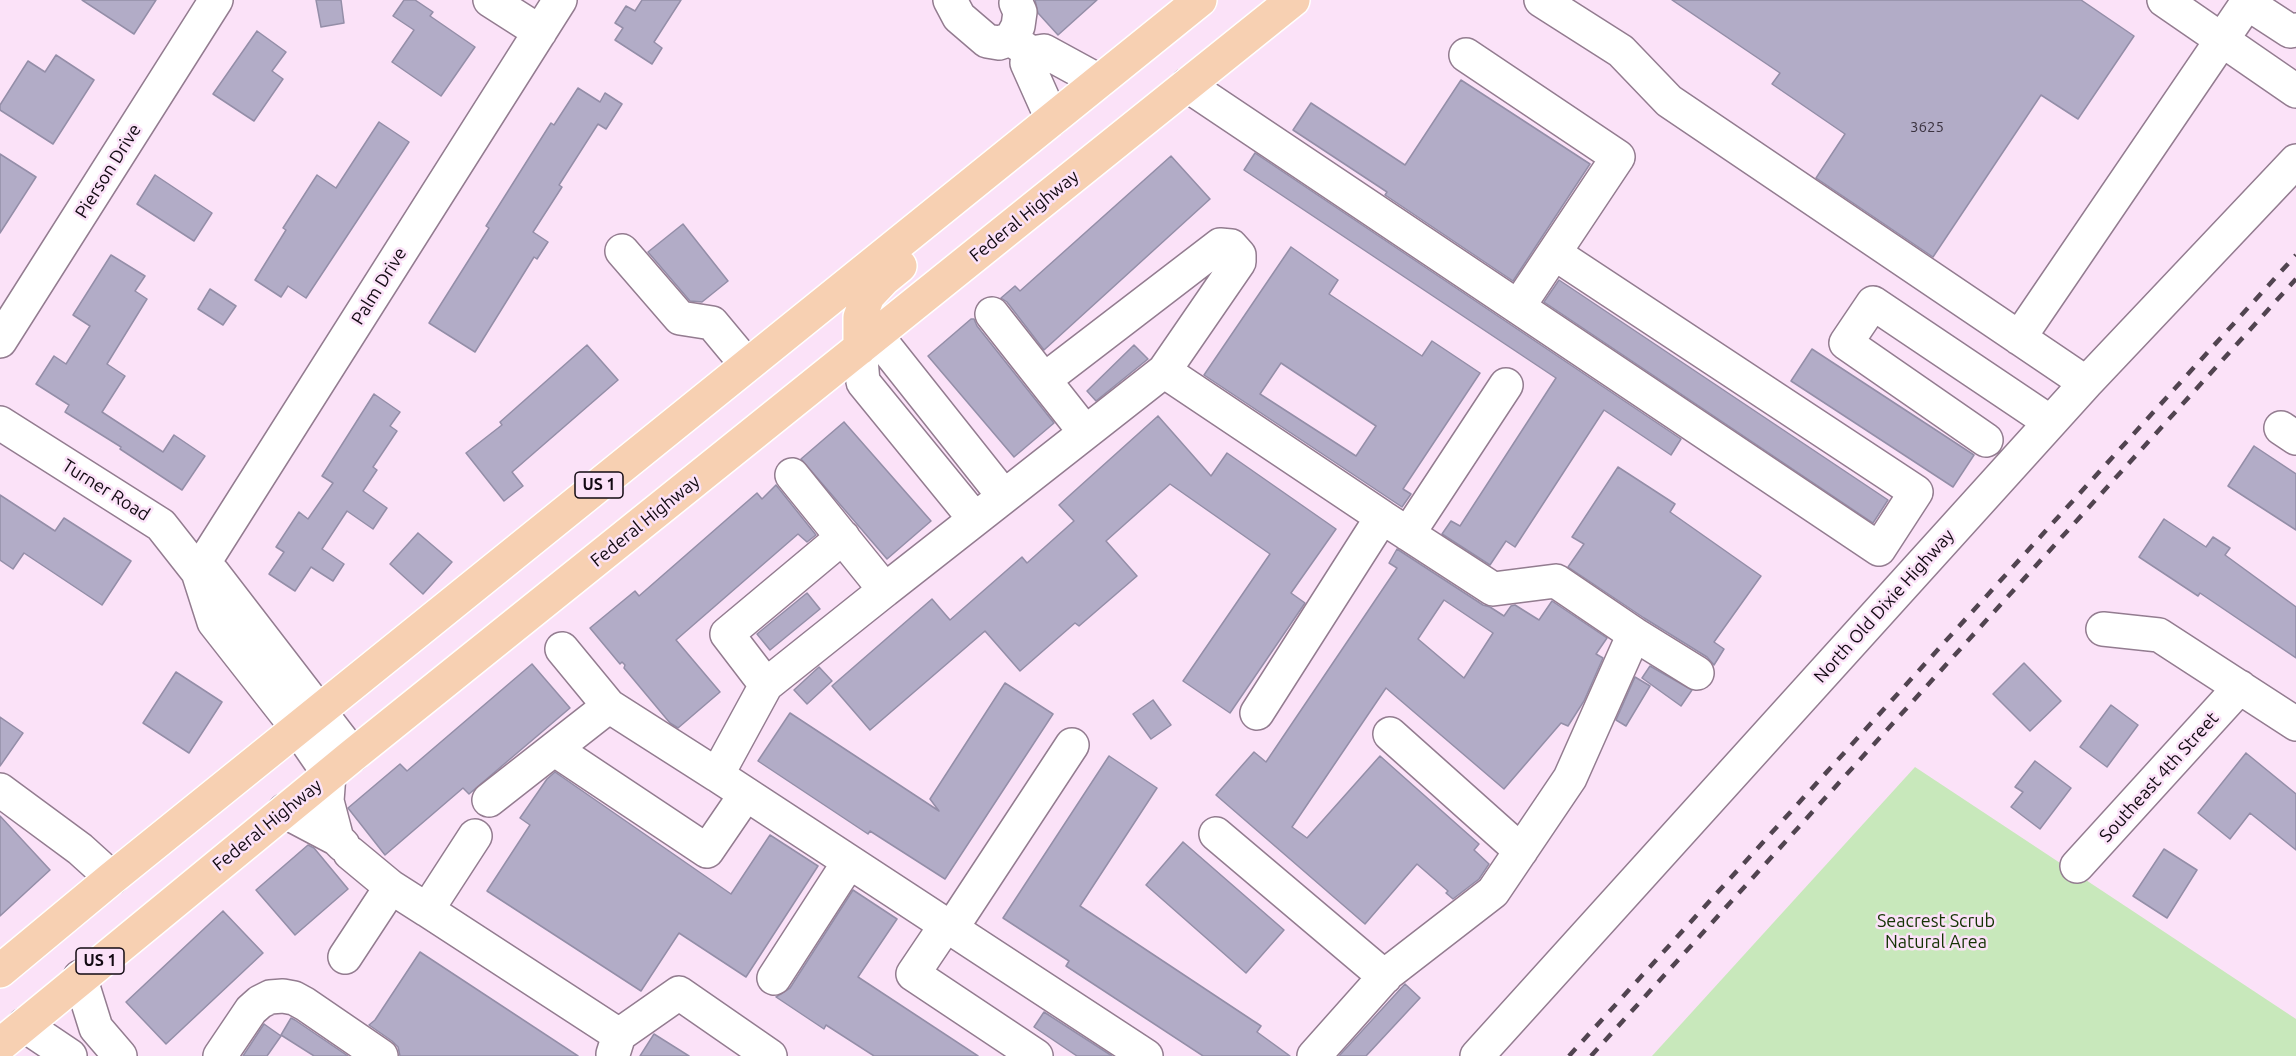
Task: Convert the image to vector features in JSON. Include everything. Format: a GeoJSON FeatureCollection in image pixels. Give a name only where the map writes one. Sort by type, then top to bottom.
{"type":"FeatureCollection","features":[{"type":"Feature","properties":{"kind":"main road","name":"US 1"},"geometry":{"type":"LineString","coordinates":[[0,971],[112,878],[1200,0]]}},
{"type":"Feature","properties":{"kind":"main road"},"geometry":{"type":"LineString","coordinates":[[1182,90],[1193,59],[1215,37],[1262,0]]}},
{"type":"Feature","properties":{"kind":"main road","name":"Federal Highway"},"geometry":{"type":"LineString","coordinates":[[12,1035],[284,811],[1293,0]]}},
{"type":"Feature","properties":{"kind":"main road"},"geometry":{"type":"LineString","coordinates":[[868,341],[860,317],[868,296],[884,279],[1106,99],[1125,75],[1134,53]]}},
{"type":"Feature","properties":{"kind":"street","name":"Pierson Drive"},"geometry":{"type":"LineString","coordinates":[[0,341],[216,0]]}},
{"type":"Feature","properties":{"kind":"street"},"geometry":{"type":"LineString","coordinates":[[490,0],[540,32]]}},
{"type":"Feature","properties":{"kind":"street","name":"Palm Drive"},"geometry":{"type":"LineString","coordinates":[[198,572],[560,0]]}},
{"type":"Feature","properties":{"kind":"street"},"geometry":{"type":"LineString","coordinates":[[950,0],[959,17],[987,41],[1044,51],[1099,81]]}},
{"type":"Feature","properties":{"kind":"street"},"geometry":{"type":"LineString","coordinates":[[1541,0],[1621,51],[1669,100],[2086,383]]}},
{"type":"Feature","properties":{"kind":"street"},"geometry":{"type":"LineString","coordinates":[[2164,0],[2296,91]]}},
{"type":"Feature","properties":{"kind":"street"},"geometry":{"type":"LineString","coordinates":[[1016,3],[1020,12],[1018,26],[1021,46],[1052,119]]}},
{"type":"Feature","properties":{"kind":"street"},"geometry":{"type":"LineString","coordinates":[[2019,338],[2247,3],[2290,32],[2296,30]]}},
{"type":"Feature","properties":{"kind":"street"},"geometry":{"type":"LineString","coordinates":[[1466,55],[1618,157],[1518,307]]}},
{"type":"Feature","properties":{"kind":"street"},"geometry":{"type":"LineString","coordinates":[[1182,90],[1518,307],[1879,549],[1916,492],[1554,253]]}},
{"type":"Feature","properties":{"kind":"street","name":"North Old Dixie Highway"},"geometry":{"type":"LineString","coordinates":[[1478,1056],[2050,422],[2296,161]]}},
{"type":"Feature","properties":{"kind":"street"},"geometry":{"type":"LineString","coordinates":[[717,775],[766,685],[1003,495],[1164,372],[1239,262],[1239,255],[1231,246],[1220,245],[1044,380]]}},
{"type":"Feature","properties":{"kind":"street"},"geometry":{"type":"LineString","coordinates":[[622,251],[680,318],[712,323],[747,365]]}},
{"type":"Feature","properties":{"kind":"street"},"geometry":{"type":"LineString","coordinates":[[1986,440],[1846,343],[1873,303],[2050,422]]}},
{"type":"Feature","properties":{"kind":"street"},"geometry":{"type":"LineString","coordinates":[[992,314],[1086,432]]}},
{"type":"Feature","properties":{"kind":"street"},"geometry":{"type":"LineString","coordinates":[[868,341],[1003,495]]}},
{"type":"Feature","properties":{"kind":"street"},"geometry":{"type":"LineString","coordinates":[[868,341],[863,382],[974,518]]}},
{"type":"Feature","properties":{"kind":"street"},"geometry":{"type":"LineString","coordinates":[[1164,372],[1395,526],[1493,588],[1556,581],[1697,673]]}},
{"type":"Feature","properties":{"kind":"street"},"geometry":{"type":"LineString","coordinates":[[1257,713],[1395,526],[1506,385]]}},
{"type":"Feature","properties":{"kind":"street","name":"Turner Road"},"geometry":{"type":"LineString","coordinates":[[0,423],[161,525],[198,572],[213,573],[309,721],[341,765]]}},
{"type":"Feature","properties":{"kind":"street"},"geometry":{"type":"LineString","coordinates":[[792,475],[885,590]]}},
{"type":"Feature","properties":{"kind":"street"},"geometry":{"type":"LineString","coordinates":[[766,685],[727,634],[843,537]]}},
{"type":"Feature","properties":{"kind":"street"},"geometry":{"type":"LineString","coordinates":[[2103,629],[2159,635],[2296,724]]}},
{"type":"Feature","properties":{"kind":"street"},"geometry":{"type":"LineString","coordinates":[[1314,1056],[1385,977],[1494,892],[1570,778],[1634,634]]}},
{"type":"Feature","properties":{"kind":"street"},"geometry":{"type":"LineString","coordinates":[[562,649],[609,706],[948,927],[1130,1052]]}},
{"type":"Feature","properties":{"kind":"street","name":"Southeast 4th Street"},"geometry":{"type":"LineString","coordinates":[[2077,866],[2240,687]]}},
{"type":"Feature","properties":{"kind":"street"},"geometry":{"type":"LineString","coordinates":[[489,800],[609,706]]}},
{"type":"Feature","properties":{"kind":"street"},"geometry":{"type":"LineString","coordinates":[[1390,734],[1521,851]]}},
{"type":"Feature","properties":{"kind":"street"},"geometry":{"type":"LineString","coordinates":[[1036,1056],[913,974],[948,927],[1072,745]]}},
{"type":"Feature","properties":{"kind":"street"},"geometry":{"type":"LineString","coordinates":[[554,749],[707,851],[747,794]]}},
{"type":"Feature","properties":{"kind":"street"},"geometry":{"type":"LineString","coordinates":[[341,765],[327,801],[344,846]]}},
{"type":"Feature","properties":{"kind":"street"},"geometry":{"type":"LineString","coordinates":[[4,800],[80,849],[112,878]]}},
{"type":"Feature","properties":{"kind":"street"},"geometry":{"type":"LineString","coordinates":[[284,811],[344,846],[391,887],[427,910],[616,1045],[679,993],[770,1056]]}},
{"type":"Feature","properties":{"kind":"street"},"geometry":{"type":"LineString","coordinates":[[1216,834],[1385,977]]}},
{"type":"Feature","properties":{"kind":"street"},"geometry":{"type":"LineString","coordinates":[[427,910],[475,836]]}},
{"type":"Feature","properties":{"kind":"street"},"geometry":{"type":"LineString","coordinates":[[774,978],[849,862]]}},
{"type":"Feature","properties":{"kind":"street"},"geometry":{"type":"LineString","coordinates":[[345,957],[391,887]]}},
{"type":"Feature","properties":{"kind":"street"},"geometry":{"type":"LineString","coordinates":[[80,978],[96,1028],[120,1056]]}},
{"type":"Feature","properties":{"kind":"street"},"geometry":{"type":"LineString","coordinates":[[220,1056],[251,1010],[270,997],[283,996],[294,998],[305,1004],[381,1056]]}},
{"type":"Feature","properties":{"kind":"street"},"geometry":{"type":"LineString","coordinates":[[12,1035],[70,1056]]}},
{"type":"Feature","properties":{"kind":"green space","name":"Seacrest Scrub Natural Area"},"geometry":{"type":"Polygon","coordinates":[[[1915,767],[2296,1019],[2296,1056],[1652,1056],[1915,767]]]}},
{"type":"Feature","properties":{"kind":"building"},"geometry":{"type":"Polygon","coordinates":[[[82,0],[156,0],[134,34],[82,0]]]}},
{"type":"Feature","properties":{"kind":"building"},"geometry":{"type":"Polygon","coordinates":[[[316,0],[341,0],[344,23],[321,27],[316,0]]]}},
{"type":"Feature","properties":{"kind":"building"},"geometry":{"type":"Polygon","coordinates":[[[404,0],[415,0],[433,12],[430,16],[475,47],[441,96],[392,62],[414,30],[393,16],[404,0]]]}},
{"type":"Feature","properties":{"kind":"building"},"geometry":{"type":"Polygon","coordinates":[[[642,0],[681,0],[654,42],[662,48],[652,64],[615,40],[623,28],[615,23],[626,6],[635,11],[642,0]]]}},
{"type":"Feature","properties":{"kind":"building"},"geometry":{"type":"Polygon","coordinates":[[[1035,0],[1097,0],[1058,35],[1038,13],[1035,0]]]}},
{"type":"Feature","properties":{"kind":"building"},"geometry":{"type":"Polygon","coordinates":[[[1672,0],[2081,0],[2134,36],[2078,119],[2041,95],[1933,257],[1816,178],[1845,134],[1772,84],[1780,73],[1672,0]]]}},
{"type":"Feature","properties":{"kind":"building"},"geometry":{"type":"Polygon","coordinates":[[[257,31],[286,52],[272,71],[283,79],[254,121],[213,94],[257,31]]]}},
{"type":"Feature","properties":{"kind":"building"},"geometry":{"type":"Polygon","coordinates":[[[56,55],[94,80],[53,144],[0,110],[0,105],[28,61],[45,72],[56,55]]]}},
{"type":"Feature","properties":{"kind":"building"},"geometry":{"type":"Polygon","coordinates":[[[1461,80],[1590,164],[1513,281],[1385,195],[1387,192],[1293,130],[1311,103],[1405,165],[1461,80]]]}},
{"type":"Feature","properties":{"kind":"building"},"geometry":{"type":"Polygon","coordinates":[[[578,88],[600,102],[605,93],[622,104],[606,129],[598,124],[559,185],[562,187],[533,232],[548,242],[537,259],[534,257],[475,352],[429,323],[489,228],[486,226],[551,123],[554,125],[578,88]]]}},
{"type":"Feature","properties":{"kind":"building"},"geometry":{"type":"Polygon","coordinates":[[[379,122],[409,142],[306,298],[288,286],[281,297],[255,280],[286,230],[283,228],[317,175],[336,188],[379,122]]]}},
{"type":"Feature","properties":{"kind":"building"},"geometry":{"type":"Polygon","coordinates":[[[1255,153],[1681,439],[1671,455],[1604,410],[1515,547],[1506,541],[1490,565],[1442,534],[1451,521],[1460,526],[1556,378],[1244,170],[1255,153]]]}},
{"type":"Feature","properties":{"kind":"building"},"geometry":{"type":"Polygon","coordinates":[[[0,154],[36,177],[0,233],[0,154]]]}},
{"type":"Feature","properties":{"kind":"building"},"geometry":{"type":"Polygon","coordinates":[[[1171,156],[1210,199],[1044,350],[1007,302],[1001,298],[1015,286],[1020,291],[1171,156]]]}},
{"type":"Feature","properties":{"kind":"building"},"geometry":{"type":"Polygon","coordinates":[[[155,175],[212,213],[194,241],[137,204],[155,175]]]}},
{"type":"Feature","properties":{"kind":"building"},"geometry":{"type":"Polygon","coordinates":[[[683,224],[728,281],[702,302],[690,301],[648,252],[683,224]]]}},
{"type":"Feature","properties":{"kind":"building"},"geometry":{"type":"Polygon","coordinates":[[[1291,247],[1338,280],[1329,294],[1422,356],[1432,341],[1480,373],[1403,489],[1411,494],[1402,507],[1204,375],[1291,247]],[[1281,363],[1260,394],[1356,456],[1376,426],[1281,363]]]}},
{"type":"Feature","properties":{"kind":"building"},"geometry":{"type":"Polygon","coordinates":[[[111,255],[145,276],[135,291],[147,299],[107,364],[125,376],[102,412],[163,452],[174,435],[205,456],[182,490],[120,449],[121,447],[65,412],[69,405],[36,384],[54,356],[66,364],[90,326],[73,315],[111,255]]]}},
{"type":"Feature","properties":{"kind":"building"},"geometry":{"type":"Polygon","coordinates":[[[1559,280],[1888,500],[1873,523],[1544,302],[1559,280]]]}},
{"type":"Feature","properties":{"kind":"building"},"geometry":{"type":"Polygon","coordinates":[[[210,289],[236,306],[223,325],[198,309],[210,289]]]}},
{"type":"Feature","properties":{"kind":"building"},"geometry":{"type":"Polygon","coordinates":[[[971,319],[974,319],[977,326],[1054,423],[1014,457],[928,356],[971,319]]]}},
{"type":"Feature","properties":{"kind":"building"},"geometry":{"type":"Polygon","coordinates":[[[587,345],[618,380],[512,472],[523,486],[504,501],[466,453],[502,425],[500,422],[587,345]]]}},
{"type":"Feature","properties":{"kind":"building"},"geometry":{"type":"Polygon","coordinates":[[[1134,345],[1148,359],[1096,401],[1087,391],[1134,345]]]}},
{"type":"Feature","properties":{"kind":"building"},"geometry":{"type":"Polygon","coordinates":[[[1812,349],[1974,455],[1953,487],[1791,381],[1812,349]]]}},
{"type":"Feature","properties":{"kind":"building"},"geometry":{"type":"Polygon","coordinates":[[[374,394],[400,412],[390,426],[397,431],[373,467],[377,470],[363,491],[387,508],[373,529],[347,511],[322,549],[344,564],[333,581],[311,567],[295,591],[269,574],[284,552],[276,547],[299,512],[308,519],[333,483],[322,476],[374,394]]]}},
{"type":"Feature","properties":{"kind":"building"},"geometry":{"type":"Polygon","coordinates":[[[1158,416],[1211,476],[1227,453],[1336,529],[1291,593],[1305,603],[1230,713],[1183,681],[1270,554],[1170,484],[1106,541],[1137,576],[1079,626],[1075,623],[1020,671],[985,631],[870,730],[832,686],[932,599],[950,620],[1022,557],[1027,563],[1074,521],[1059,505],[1158,416]]]}},
{"type":"Feature","properties":{"kind":"building"},"geometry":{"type":"Polygon","coordinates":[[[844,422],[931,521],[887,559],[801,459],[844,422]]]}},
{"type":"Feature","properties":{"kind":"building"},"geometry":{"type":"Polygon","coordinates":[[[2254,446],[2296,474],[2296,530],[2228,486],[2254,446]]]}},
{"type":"Feature","properties":{"kind":"building"},"geometry":{"type":"Polygon","coordinates":[[[1618,467],[1675,504],[1670,512],[1761,576],[1714,642],[1724,649],[1714,665],[1707,657],[1568,567],[1584,544],[1572,537],[1618,467]]]}},
{"type":"Feature","properties":{"kind":"building"},"geometry":{"type":"Polygon","coordinates":[[[776,485],[816,535],[807,542],[798,534],[676,640],[720,692],[678,728],[670,723],[624,668],[625,665],[622,662],[620,664],[590,628],[635,591],[639,596],[757,493],[762,499],[776,485]]]}},
{"type":"Feature","properties":{"kind":"building"},"geometry":{"type":"Polygon","coordinates":[[[0,495],[55,531],[64,518],[131,561],[102,605],[24,553],[13,569],[0,560],[0,495]]]}},
{"type":"Feature","properties":{"kind":"building"},"geometry":{"type":"Polygon","coordinates":[[[2164,519],[2206,547],[2213,537],[2230,548],[2225,555],[2296,607],[2296,658],[2200,593],[2198,596],[2139,557],[2164,519]]]}},
{"type":"Feature","properties":{"kind":"building"},"geometry":{"type":"Polygon","coordinates":[[[418,533],[452,562],[423,594],[390,564],[418,533]]]}},
{"type":"Feature","properties":{"kind":"building"},"geometry":{"type":"Polygon","coordinates":[[[1397,549],[1483,605],[1504,616],[1511,606],[1515,605],[1539,620],[1552,601],[1607,638],[1596,654],[1603,658],[1584,701],[1568,726],[1561,723],[1504,789],[1386,688],[1292,827],[1307,838],[1380,756],[1479,844],[1474,850],[1489,864],[1479,879],[1453,899],[1446,893],[1448,891],[1417,864],[1365,924],[1216,795],[1254,752],[1266,762],[1397,568],[1389,563],[1397,549]],[[1444,600],[1418,639],[1464,678],[1493,633],[1444,600]]]}},
{"type":"Feature","properties":{"kind":"building"},"geometry":{"type":"Polygon","coordinates":[[[807,593],[820,609],[770,650],[757,634],[807,593]]]}},
{"type":"Feature","properties":{"kind":"building"},"geometry":{"type":"Polygon","coordinates":[[[2024,663],[2061,701],[2030,731],[1993,694],[2024,663]]]}},
{"type":"Feature","properties":{"kind":"building"},"geometry":{"type":"Polygon","coordinates":[[[532,664],[570,708],[469,794],[463,788],[385,855],[348,808],[400,764],[407,771],[532,664]]]}},
{"type":"Feature","properties":{"kind":"building"},"geometry":{"type":"Polygon","coordinates":[[[1650,666],[1692,690],[1681,706],[1642,678],[1650,666]]]}},
{"type":"Feature","properties":{"kind":"building"},"geometry":{"type":"Polygon","coordinates":[[[819,667],[832,681],[807,704],[794,690],[819,667]]]}},
{"type":"Feature","properties":{"kind":"building"},"geometry":{"type":"Polygon","coordinates":[[[176,672],[222,702],[189,753],[143,723],[176,672]]]}},
{"type":"Feature","properties":{"kind":"building"},"geometry":{"type":"Polygon","coordinates":[[[1635,677],[1650,686],[1626,726],[1616,720],[1635,677]]]}},
{"type":"Feature","properties":{"kind":"building"},"geometry":{"type":"Polygon","coordinates":[[[1005,683],[1053,714],[945,879],[870,831],[868,834],[758,761],[790,713],[939,811],[930,799],[1005,683]]]}},
{"type":"Feature","properties":{"kind":"building"},"geometry":{"type":"Polygon","coordinates":[[[1153,700],[1171,725],[1151,739],[1133,714],[1153,700]]]}},
{"type":"Feature","properties":{"kind":"building"},"geometry":{"type":"Polygon","coordinates":[[[2111,705],[2138,725],[2107,767],[2080,747],[2111,705]]]}},
{"type":"Feature","properties":{"kind":"building"},"geometry":{"type":"Polygon","coordinates":[[[0,717],[23,733],[0,766],[0,717]]]}},
{"type":"Feature","properties":{"kind":"building"},"geometry":{"type":"Polygon","coordinates":[[[2246,753],[2296,794],[2296,850],[2250,813],[2230,839],[2198,813],[2246,753]]]}},
{"type":"Feature","properties":{"kind":"building"},"geometry":{"type":"Polygon","coordinates":[[[1109,756],[1157,788],[1080,906],[1261,1026],[1257,1032],[1290,1056],[1203,1056],[1066,966],[1069,961],[1003,918],[1109,756]]]}},
{"type":"Feature","properties":{"kind":"building"},"geometry":{"type":"Polygon","coordinates":[[[2035,761],[2071,788],[2040,829],[2011,807],[2023,792],[2015,787],[2035,761]]]}},
{"type":"Feature","properties":{"kind":"building"},"geometry":{"type":"Polygon","coordinates":[[[555,772],[731,894],[770,835],[818,866],[746,977],[679,933],[641,991],[487,891],[530,825],[520,818],[547,779],[555,772]]]}},
{"type":"Feature","properties":{"kind":"building"},"geometry":{"type":"Polygon","coordinates":[[[0,816],[50,870],[0,916],[0,816]]]}},
{"type":"Feature","properties":{"kind":"building"},"geometry":{"type":"Polygon","coordinates":[[[1183,842],[1284,930],[1246,973],[1146,885],[1183,842]]]}},
{"type":"Feature","properties":{"kind":"building"},"geometry":{"type":"Polygon","coordinates":[[[308,845],[314,848],[348,889],[295,935],[256,890],[308,845]]]}},
{"type":"Feature","properties":{"kind":"building"},"geometry":{"type":"Polygon","coordinates":[[[2164,849],[2197,870],[2167,918],[2133,896],[2164,849]]]}},
{"type":"Feature","properties":{"kind":"building"},"geometry":{"type":"Polygon","coordinates":[[[853,890],[897,919],[858,977],[978,1056],[874,1056],[826,1025],[824,1029],[776,997],[790,988],[853,890]]]}},
{"type":"Feature","properties":{"kind":"building"},"geometry":{"type":"Polygon","coordinates":[[[223,911],[263,953],[166,1044],[126,1002],[223,911]]]}},
{"type":"Feature","properties":{"kind":"building"},"geometry":{"type":"Polygon","coordinates":[[[420,952],[578,1056],[400,1056],[398,1047],[392,1041],[369,1025],[375,1020],[420,952]]]}},
{"type":"Feature","properties":{"kind":"building"},"geometry":{"type":"Polygon","coordinates":[[[1405,984],[1420,998],[1366,1056],[1339,1056],[1405,984]]]}},
{"type":"Feature","properties":{"kind":"building"},"geometry":{"type":"Polygon","coordinates":[[[1044,1012],[1112,1056],[1077,1056],[1034,1027],[1044,1012]]]}},
{"type":"Feature","properties":{"kind":"building"},"geometry":{"type":"Polygon","coordinates":[[[291,1018],[348,1056],[314,1056],[281,1035],[291,1018]]]}},
{"type":"Feature","properties":{"kind":"building"},"geometry":{"type":"Polygon","coordinates":[[[264,1024],[281,1036],[267,1056],[243,1056],[264,1024]]]}},
{"type":"Feature","properties":{"kind":"building"},"geometry":{"type":"Polygon","coordinates":[[[654,1034],[689,1056],[640,1056],[654,1034]]]}},
{"type":"Feature","properties":{"kind":"railway"},"geometry":{"type":"LineString","coordinates":[[1569,1056],[2296,255]]}},
{"type":"Feature","properties":{"kind":"railway"},"geometry":{"type":"LineString","coordinates":[[1591,1056],[2296,279]]}}]}
